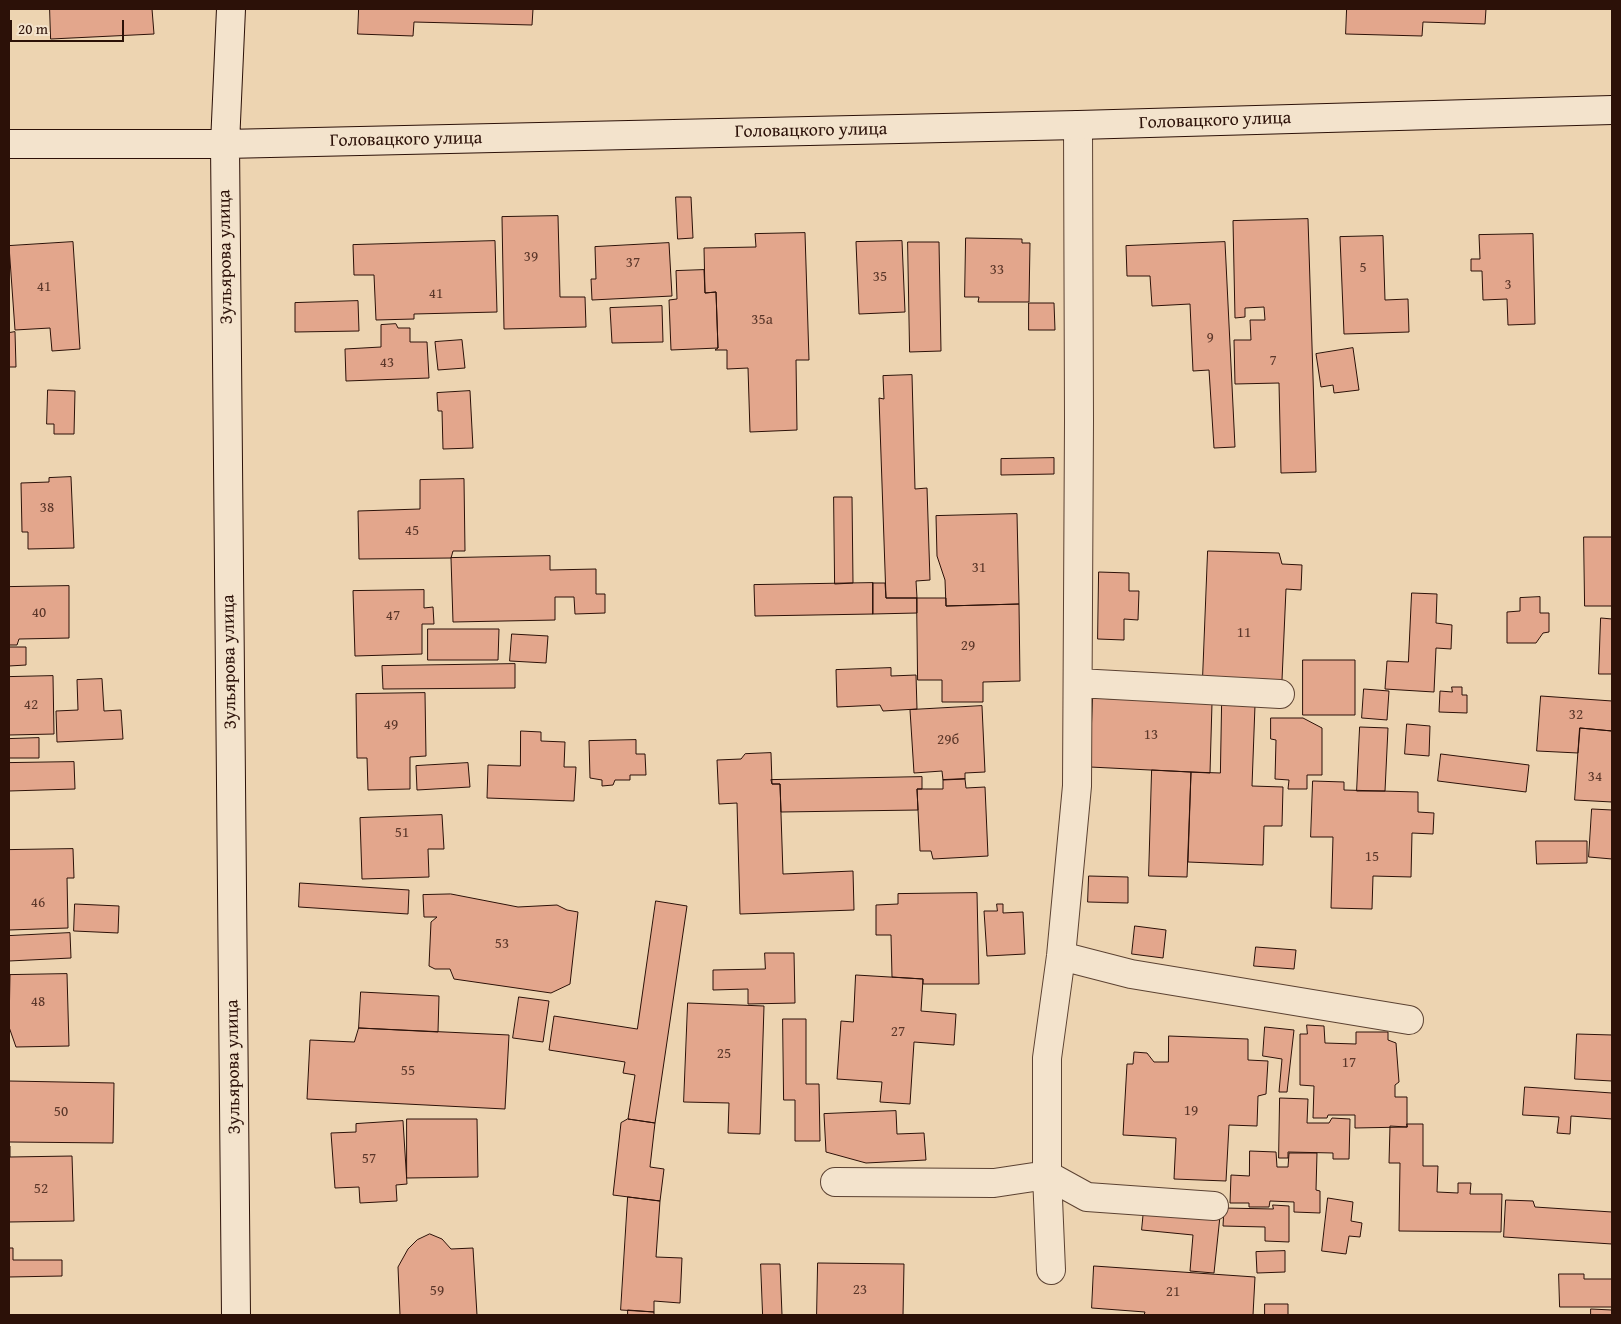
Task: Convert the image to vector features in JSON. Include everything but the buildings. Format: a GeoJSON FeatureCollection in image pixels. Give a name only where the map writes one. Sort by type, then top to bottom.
{"type":"FeatureCollection","features":[{"type":"Feature","properties":{"kind":"street","name":"Зульярова улица"},"geometry":{"type":"LineString","coordinates":[[231,9],[225,144],[236,1315]]}},
{"type":"Feature","properties":{"kind":"street","name":"Головацкого улица"},"geometry":{"type":"LineString","coordinates":[[9,144],[225,144],[1078,125],[1612,110]]}},
{"type":"Feature","properties":{"kind":"street"},"geometry":{"type":"LineString","coordinates":[[1051,1270],[1047,1175],[1047,1058],[1062,956],[1077,786],[1078,125]]}},
{"type":"Feature","properties":{"kind":"street"},"geometry":{"type":"LineString","coordinates":[[1078,682],[1280,694]]}},
{"type":"Feature","properties":{"kind":"street"},"geometry":{"type":"LineString","coordinates":[[1062,956],[1131,974],[1409,1020]]}},
{"type":"Feature","properties":{"kind":"street"},"geometry":{"type":"LineString","coordinates":[[835,1182],[994,1183],[1047,1175],[1087,1197],[1214,1206]]}}]}
